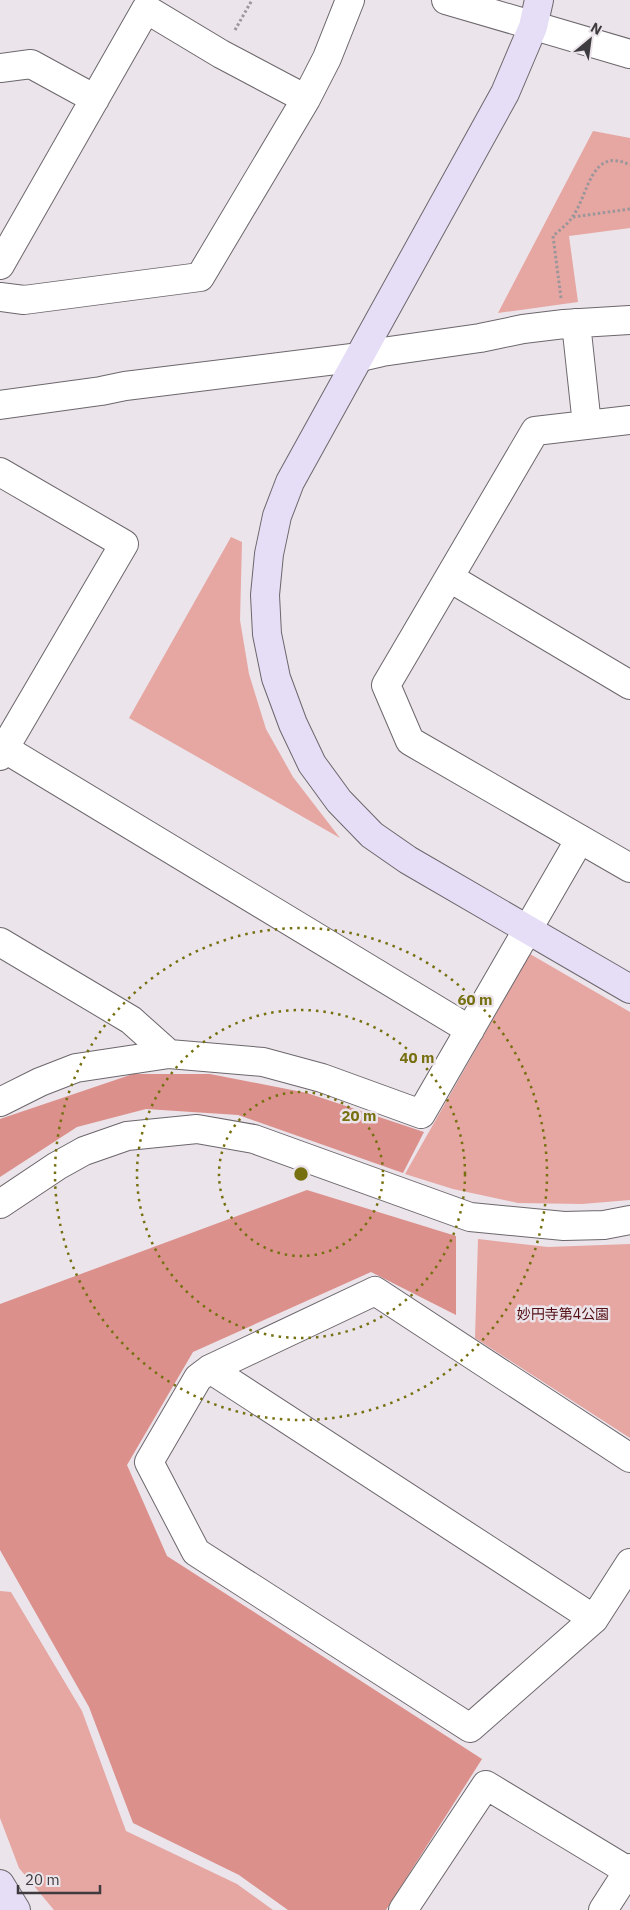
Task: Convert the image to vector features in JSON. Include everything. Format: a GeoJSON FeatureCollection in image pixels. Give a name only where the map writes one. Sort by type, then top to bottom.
{"type":"FeatureCollection","features":[{"type":"Feature","properties":{"kind":"street"},"geometry":{"type":"LineString","coordinates":[[0,297],[24,300],[200,277],[306,99],[327,58],[350,0]]}},
{"type":"Feature","properties":{"kind":"street"},"geometry":{"type":"LineString","coordinates":[[446,0],[630,54]]}},
{"type":"Feature","properties":{"kind":"street"},"geometry":{"type":"LineString","coordinates":[[539,0],[533,27],[505,92],[360,357],[306,449],[290,482],[277,516],[269,554],[265,595],[267,634],[276,678],[293,724],[312,764],[340,801],[372,835],[408,860],[527,931],[630,989]]}},
{"type":"Feature","properties":{"kind":"street"},"geometry":{"type":"LineString","coordinates":[[0,265],[95,99],[146,5],[222,54],[306,99]]}},
{"type":"Feature","properties":{"kind":"street"},"geometry":{"type":"LineString","coordinates":[[0,68],[31,64],[95,99]]}},
{"type":"Feature","properties":{"kind":"street"},"geometry":{"type":"LineString","coordinates":[[0,405],[125,386],[360,357],[570,323],[630,320]]}},
{"type":"Feature","properties":{"kind":"street"},"geometry":{"type":"LineString","coordinates":[[570,323],[588,424]]}},
{"type":"Feature","properties":{"kind":"street"},"geometry":{"type":"LineString","coordinates":[[630,420],[535,431],[386,685],[410,741],[630,868]]}},
{"type":"Feature","properties":{"kind":"street"},"geometry":{"type":"LineString","coordinates":[[0,472],[124,544],[1,750],[470,1030]]}},
{"type":"Feature","properties":{"kind":"street"},"geometry":{"type":"LineString","coordinates":[[450,578],[630,685]]}},
{"type":"Feature","properties":{"kind":"street"},"geometry":{"type":"LineString","coordinates":[[0,1102],[40,1082],[76,1068],[169,1054],[263,1062],[322,1078],[421,1114],[580,839]]}},
{"type":"Feature","properties":{"kind":"street"},"geometry":{"type":"LineString","coordinates":[[0,942],[131,1020],[169,1054]]}},
{"type":"Feature","properties":{"kind":"street"},"geometry":{"type":"LineString","coordinates":[[0,1204],[57,1166],[84,1151],[127,1136],[197,1129],[254,1139],[470,1217],[564,1226],[604,1225],[630,1220]]}},
{"type":"Feature","properties":{"kind":"street"},"geometry":{"type":"LineString","coordinates":[[630,1458],[374,1290],[210,1369],[198,1378],[149,1462],[196,1552],[470,1728],[594,1619],[630,1563]]}},
{"type":"Feature","properties":{"kind":"street"},"geometry":{"type":"LineString","coordinates":[[210,1369],[594,1619]]}},
{"type":"Feature","properties":{"kind":"street"},"geometry":{"type":"LineString","coordinates":[[403,1910],[486,1785],[629,1870],[603,1910]]}},
{"type":"Feature","properties":{"kind":"street"},"geometry":{"type":"LineString","coordinates":[[0,1884],[16,1910]]}},
{"type":"Feature","properties":{"kind":"path"},"geometry":{"type":"LineString","coordinates":[[222,54],[252,0]]}},
{"type":"Feature","properties":{"kind":"path"},"geometry":{"type":"LineString","coordinates":[[570,323],[554,236],[573,217],[595,171],[604,162],[615,160],[630,165]]}},
{"type":"Feature","properties":{"kind":"path"},"geometry":{"type":"LineString","coordinates":[[573,217],[630,209]]}},
{"type":"Feature","properties":{"kind":"green space"},"geometry":{"type":"Polygon","coordinates":[[[593,131],[630,138],[630,228],[569,236],[578,302],[498,313],[593,131]]]}},
{"type":"Feature","properties":{"kind":"green space"},"geometry":{"type":"Polygon","coordinates":[[[231,537],[242,542],[240,620],[249,674],[266,729],[293,777],[340,838],[129,718],[231,537]]]}},
{"type":"Feature","properties":{"kind":"green space"},"geometry":{"type":"Polygon","coordinates":[[[530,954],[630,1012],[630,1200],[582,1204],[518,1203],[453,1189],[405,1174],[530,954]]]}},
{"type":"Feature","properties":{"kind":"green space","name":"妙円寺第4公園"},"geometry":{"type":"Polygon","coordinates":[[[478,1239],[548,1247],[630,1244],[630,1438],[475,1338],[478,1239]]]}},
{"type":"Feature","properties":{"kind":"green space"},"geometry":{"type":"Polygon","coordinates":[[[0,1591],[11,1592],[82,1711],[126,1831],[237,1884],[273,1910],[54,1910],[19,1868],[0,1818],[0,1591]]]}},
{"type":"Feature","properties":{"kind":"shaded area"},"geometry":{"type":"Polygon","coordinates":[[[133,1074],[210,1074],[307,1093],[424,1132],[403,1173],[238,1115],[146,1109],[77,1127],[0,1177],[0,1119],[133,1074]]]}},
{"type":"Feature","properties":{"kind":"shaded area"},"geometry":{"type":"Polygon","coordinates":[[[307,1190],[456,1236],[456,1315],[371,1272],[193,1352],[127,1465],[167,1556],[482,1759],[386,1910],[288,1910],[239,1875],[133,1823],[89,1707],[0,1550],[0,1304],[307,1190]]]}}]}
